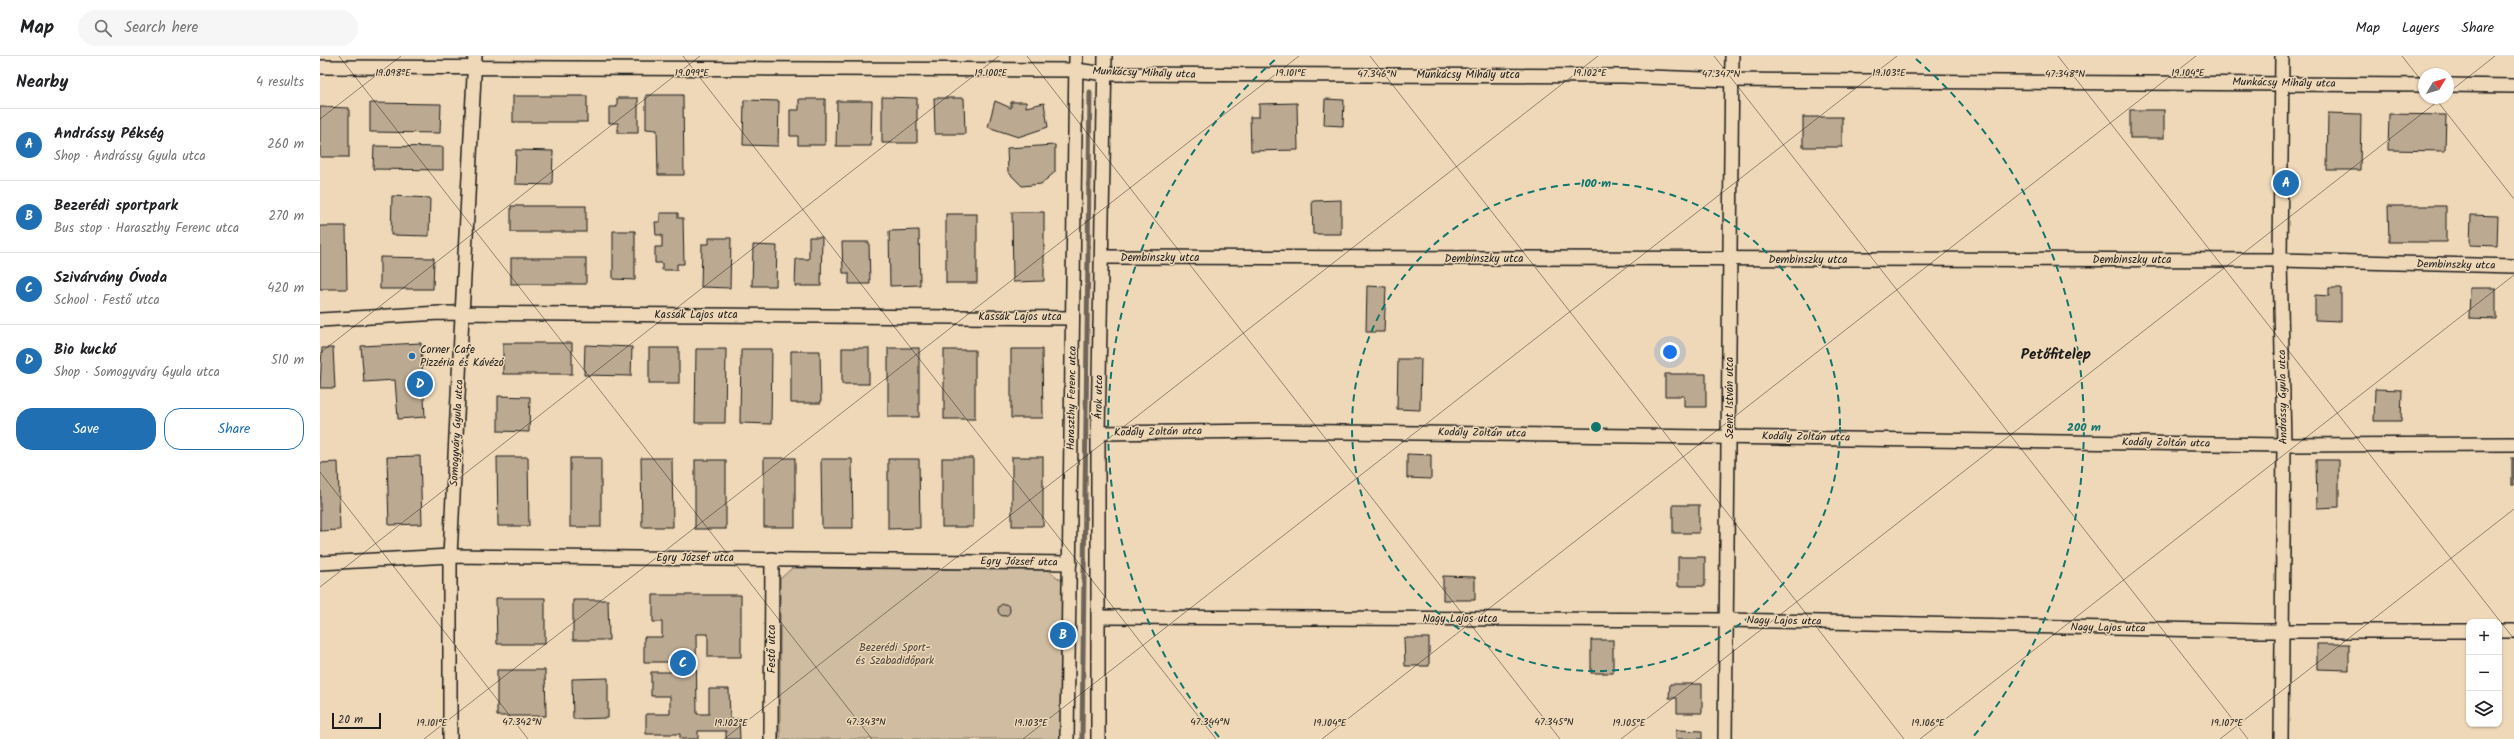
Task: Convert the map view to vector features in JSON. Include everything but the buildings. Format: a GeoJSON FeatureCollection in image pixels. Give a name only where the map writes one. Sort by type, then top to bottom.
{"type":"FeatureCollection","features":[{"type":"Feature","properties":{"kind":"street","name":"Haraszthy Ferenc utca"},"geometry":{"type":"LineString","coordinates":[[1067,739],[1076,56]]}},
{"type":"Feature","properties":{"kind":"street","name":"Árok utca"},"geometry":{"type":"LineString","coordinates":[[1098,739],[1100,617],[1098,433],[1105,56]]}},
{"type":"Feature","properties":{"kind":"street","name":"Szent István utca"},"geometry":{"type":"LineString","coordinates":[[1725,739],[1730,436],[1732,56]]}},
{"type":"Feature","properties":{"kind":"street","name":"Andrássy Gyula utca"},"geometry":{"type":"LineString","coordinates":[[2281,739],[2284,445],[2280,260],[2282,56]]}},
{"type":"Feature","properties":{"kind":"street","name":"Munkácsy Mihály utca"},"geometry":{"type":"LineString","coordinates":[[320,67],[474,62],[1076,70],[1105,74],[1622,76],[1732,80],[2418,85]]}},
{"type":"Feature","properties":{"kind":"street","name":"Somogyváry Gyula utca"},"geometry":{"type":"LineString","coordinates":[[450,739],[450,556],[463,314],[474,62]]}},
{"type":"Feature","properties":{"kind":"street"},"geometry":{"type":"LineString","coordinates":[[2454,85],[2514,86]]}},
{"type":"Feature","properties":{"kind":"street","name":"Dembinszky utca"},"geometry":{"type":"LineString","coordinates":[[1102,257],[1730,260],[2280,260],[2514,266]]}},
{"type":"Feature","properties":{"kind":"street","name":"Kassák Lajos utca"},"geometry":{"type":"LineString","coordinates":[[320,320],[463,314],[1072,318]]}},
{"type":"Feature","properties":{"kind":"street","name":"Kodály Zoltán utca"},"geometry":{"type":"LineString","coordinates":[[1098,433],[1268,431],[1730,436],[2284,445],[2514,444]]}},
{"type":"Feature","properties":{"kind":"street","name":"Egry József utca"},"geometry":{"type":"LineString","coordinates":[[320,563],[450,556],[1070,563]]}},
{"type":"Feature","properties":{"kind":"street","name":"Festő utca"},"geometry":{"type":"LineString","coordinates":[[771,739],[772,559]]}},
{"type":"Feature","properties":{"kind":"street","name":"Nagy Lajos utca"},"geometry":{"type":"LineString","coordinates":[[1100,617],[1727,620],[2282,631],[2466,631]]}},
{"type":"Feature","properties":{"kind":"street"},"geometry":{"type":"LineString","coordinates":[[2502,631],[2514,631]]}},
{"type":"Feature","properties":{"kind":"green space","name":"Bezerédi Sport- és Szabadidőpark"},"geometry":{"type":"Polygon","coordinates":[[[792,568],[1048,570],[1062,581],[1062,739],[780,739],[780,579],[792,568]]]}},
{"type":"Feature","properties":{"kind":"waterway"},"geometry":{"type":"LineString","coordinates":[[1082,739],[1090,92]]}},
{"type":"Feature","properties":{"kind":"place","name":"Andrássy Pékség"},"geometry":{"type":"Point","coordinates":[2286,183]}},
{"type":"Feature","properties":{"kind":"place","name":"Corner Cafe Pizzéria és Kávézó"},"geometry":{"type":"Point","coordinates":[412,356]}},
{"type":"Feature","properties":{"kind":"place","name":"Bio kuckó"},"geometry":{"type":"Point","coordinates":[420,384]}},
{"type":"Feature","properties":{"kind":"place","name":"Bezerédi sportpark"},"geometry":{"type":"Point","coordinates":[1063,635]}},
{"type":"Feature","properties":{"kind":"place","name":"Szivárvány Óvoda"},"geometry":{"type":"Point","coordinates":[683,663]}},
{"type":"Feature","properties":{"kind":"district","name":"Petőfitelep"},"geometry":{"type":"Point","coordinates":[2056,355]}}]}
